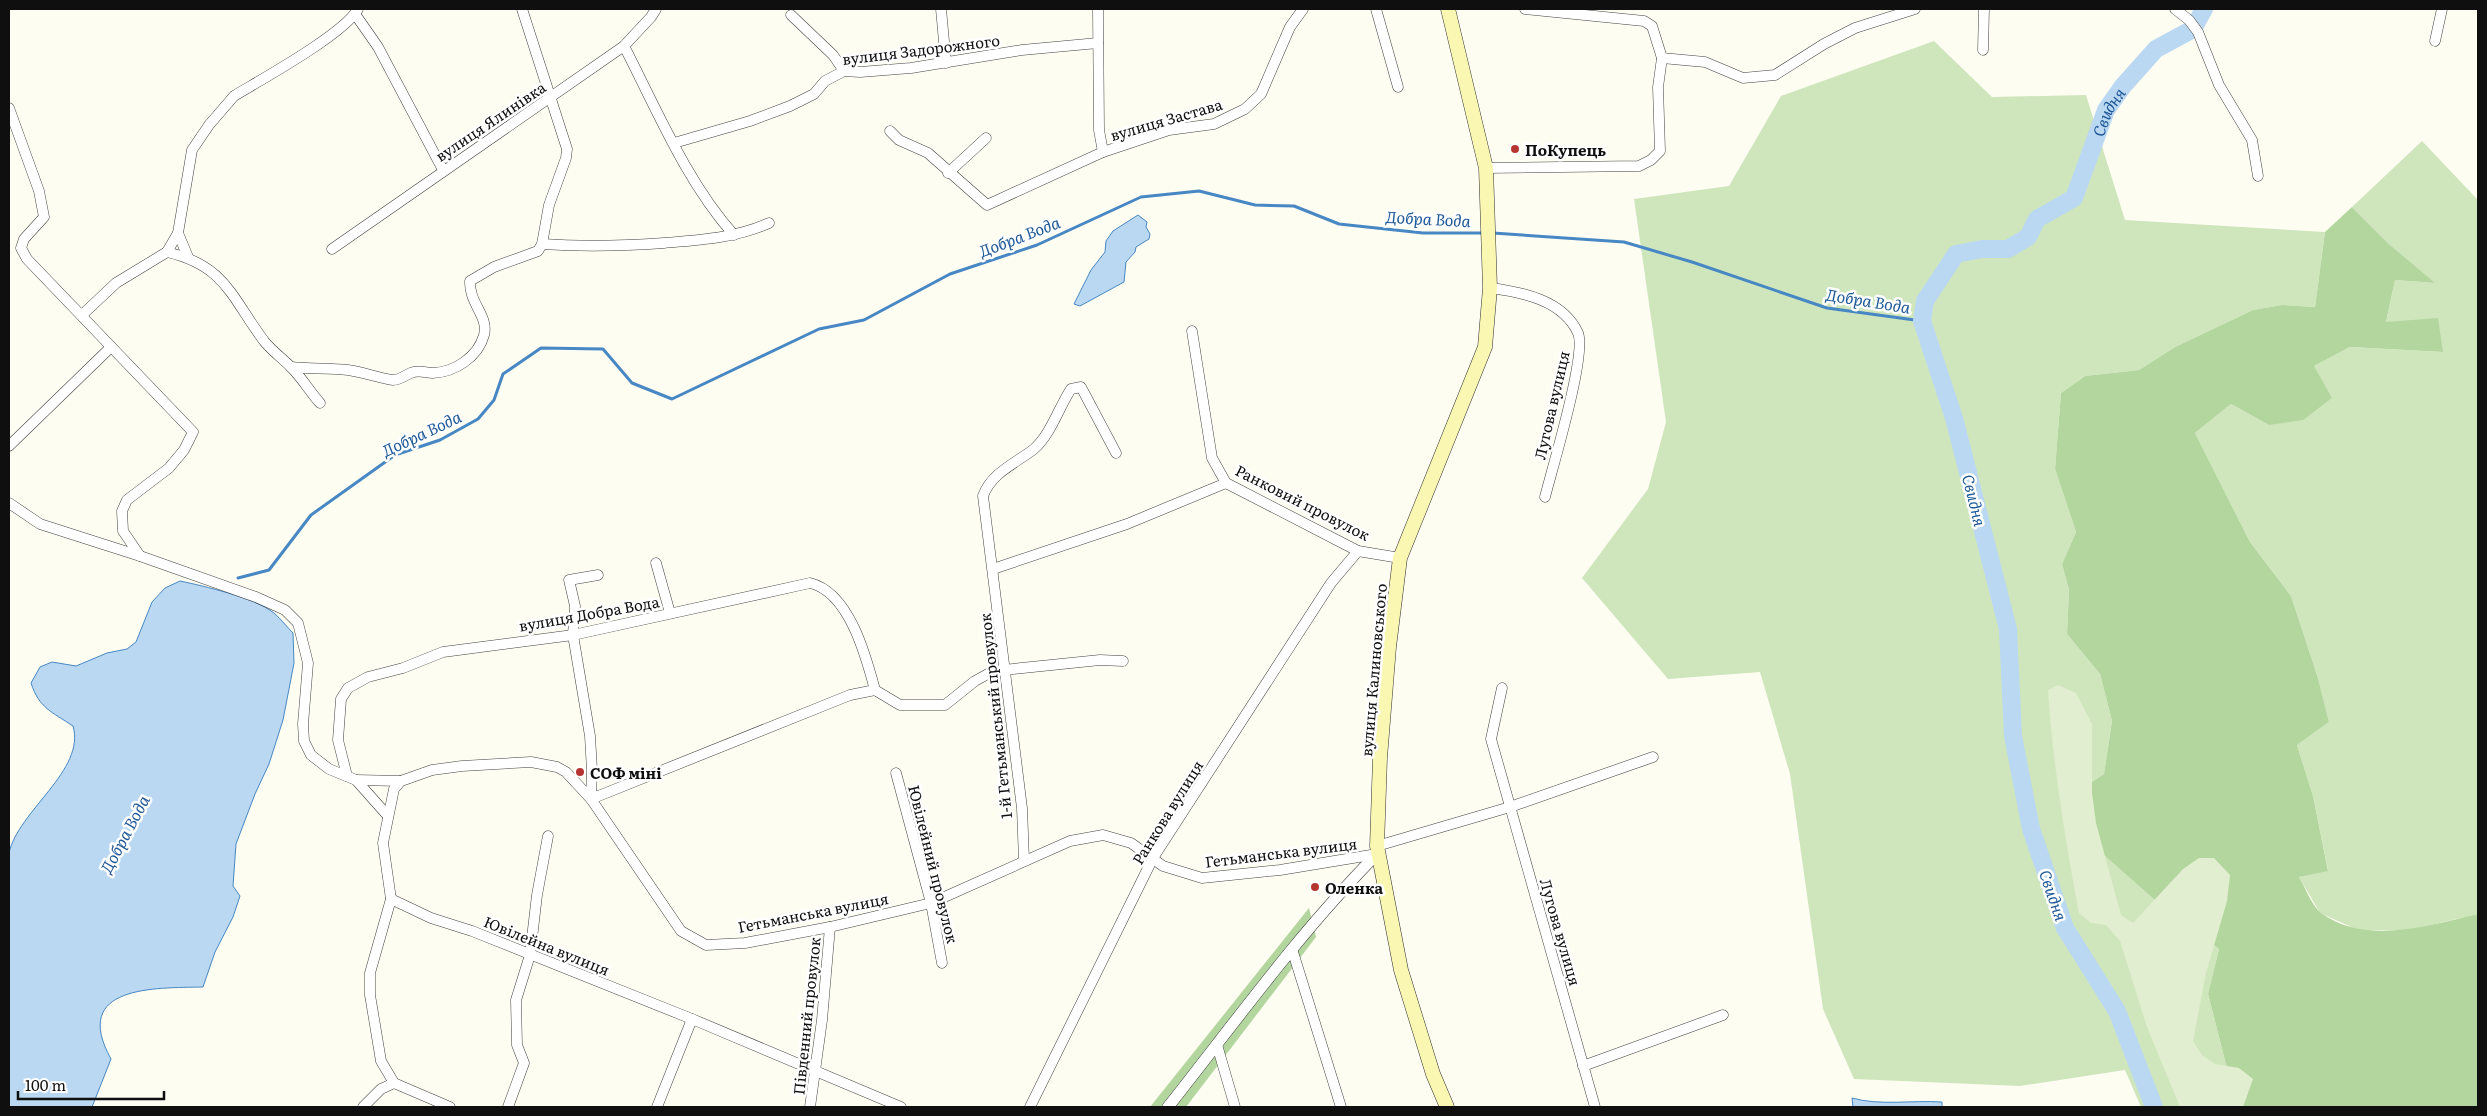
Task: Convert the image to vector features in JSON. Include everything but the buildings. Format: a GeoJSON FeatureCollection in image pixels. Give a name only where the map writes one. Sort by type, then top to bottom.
{"type":"FeatureCollection","features":[{"type":"Feature","properties":{"kind":"main road","name":"вулиця Калиновського"},"geometry":{"type":"LineString","coordinates":[[1447,1107],[1433,1074],[1401,970],[1386,887],[1377,850],[1385,693],[1400,558],[1485,347],[1490,288],[1486,168],[1448,9]]}},
{"type":"Feature","properties":{"kind":"street"},"geometry":{"type":"LineString","coordinates":[[291,367],[346,370],[394,380],[404,378],[412,372],[430,373],[454,368],[466,362],[484,335],[485,322],[470,293],[470,281],[494,267],[538,250],[542,244],[550,205],[566,158],[567,149],[522,9]]}},
{"type":"Feature","properties":{"kind":"street","name":"вулиця Ялинівка"},"geometry":{"type":"LineString","coordinates":[[332,250],[443,170],[624,46],[652,17],[656,9]]}},
{"type":"Feature","properties":{"kind":"street"},"geometry":{"type":"LineString","coordinates":[[941,9],[946,63]]}},
{"type":"Feature","properties":{"kind":"street"},"geometry":{"type":"LineString","coordinates":[[1098,9],[1099,130],[1103,152]]}},
{"type":"Feature","properties":{"kind":"street","name":"вулиця Застава"},"geometry":{"type":"LineString","coordinates":[[948,172],[987,205],[1103,152],[1169,130],[1214,124],[1245,109],[1261,94],[1290,27],[1303,9]]}},
{"type":"Feature","properties":{"kind":"street"},"geometry":{"type":"LineString","coordinates":[[1376,9],[1398,87]]}},
{"type":"Feature","properties":{"kind":"street"},"geometry":{"type":"LineString","coordinates":[[1486,168],[1639,166],[1651,160],[1660,151],[1658,87],[1662,58],[1652,26],[1644,21],[1526,9]]}},
{"type":"Feature","properties":{"kind":"street"},"geometry":{"type":"LineString","coordinates":[[1662,58],[1706,62],[1743,78],[1775,76],[1824,44],[1856,28],[1915,9]]}},
{"type":"Feature","properties":{"kind":"street"},"geometry":{"type":"LineString","coordinates":[[1982,50],[1984,9]]}},
{"type":"Feature","properties":{"kind":"street"},"geometry":{"type":"LineString","coordinates":[[2175,9],[2189,20],[2198,32],[2219,85],[2252,140],[2258,176]]}},
{"type":"Feature","properties":{"kind":"street"},"geometry":{"type":"LineString","coordinates":[[2435,42],[2442,9]]}},
{"type":"Feature","properties":{"kind":"street"},"geometry":{"type":"LineString","coordinates":[[82,315],[116,283],[167,252],[178,233],[192,150],[222,109],[234,96],[331,34],[357,12],[378,47],[443,170]]}},
{"type":"Feature","properties":{"kind":"street"},"geometry":{"type":"LineString","coordinates":[[791,15],[833,55],[844,71]]}},
{"type":"Feature","properties":{"kind":"street","name":"вулиця Задорожного"},"geometry":{"type":"LineString","coordinates":[[674,143],[750,121],[790,106],[814,94],[826,81],[844,71],[860,72],[946,63],[1022,50],[1098,43]]}},
{"type":"Feature","properties":{"kind":"street"},"geometry":{"type":"LineString","coordinates":[[624,46],[674,143],[700,188],[734,235]]}},
{"type":"Feature","properties":{"kind":"street"},"geometry":{"type":"LineString","coordinates":[[9,108],[39,191],[44,217],[24,239],[21,248],[27,259],[82,315],[110,348],[193,432],[187,445],[169,468],[126,500],[122,511],[123,531],[140,556]]}},
{"type":"Feature","properties":{"kind":"street"},"geometry":{"type":"LineString","coordinates":[[890,131],[900,140],[928,153],[948,172],[986,138]]}},
{"type":"Feature","properties":{"kind":"street"},"geometry":{"type":"LineString","coordinates":[[542,244],[620,246],[708,240],[752,231],[769,223]]}},
{"type":"Feature","properties":{"kind":"street"},"geometry":{"type":"LineString","coordinates":[[178,233],[188,257]]}},
{"type":"Feature","properties":{"kind":"street"},"geometry":{"type":"LineString","coordinates":[[167,252],[188,257],[217,274],[250,317],[264,341],[291,367],[320,403]]}},
{"type":"Feature","properties":{"kind":"street","name":"Лугова вулиця"},"geometry":{"type":"LineString","coordinates":[[1490,288],[1518,291],[1553,306],[1568,318],[1578,334],[1580,343],[1579,361],[1546,497]]}},
{"type":"Feature","properties":{"kind":"street","name":"Ранковий провулок"},"geometry":{"type":"LineString","coordinates":[[1192,331],[1212,458],[1226,483],[1358,551],[1400,558]]}},
{"type":"Feature","properties":{"kind":"street"},"geometry":{"type":"LineString","coordinates":[[9,446],[110,348]]}},
{"type":"Feature","properties":{"kind":"street","name":"1-й Гетьманський провулок"},"geometry":{"type":"LineString","coordinates":[[1024,860],[1022,808],[993,569],[983,506],[986,487],[1009,466],[1036,447],[1071,389],[1081,388],[1116,452]]}},
{"type":"Feature","properties":{"kind":"street"},"geometry":{"type":"LineString","coordinates":[[993,569],[1127,524],[1226,483]]}},
{"type":"Feature","properties":{"kind":"street"},"geometry":{"type":"LineString","coordinates":[[9,503],[40,524],[256,596],[285,610],[298,623],[308,663],[304,741],[311,755],[329,769],[352,778],[401,781]]}},
{"type":"Feature","properties":{"kind":"street","name":"Ранкова вулиця"},"geometry":{"type":"LineString","coordinates":[[1030,1107],[1153,858],[1331,583],[1358,551]]}},
{"type":"Feature","properties":{"kind":"street"},"geometry":{"type":"LineString","coordinates":[[656,563],[670,614]]}},
{"type":"Feature","properties":{"kind":"street"},"geometry":{"type":"LineString","coordinates":[[598,575],[569,580],[575,606],[573,635],[590,736],[591,799],[850,696],[875,690],[900,705],[945,705],[975,681],[993,671],[1100,660],[1123,661]]}},
{"type":"Feature","properties":{"kind":"street","name":"вулиця Добра Вода"},"geometry":{"type":"LineString","coordinates":[[352,778],[338,740],[341,699],[348,688],[368,677],[403,668],[443,652],[573,635],[810,583],[821,586],[832,594],[845,611],[866,655],[875,690]]}},
{"type":"Feature","properties":{"kind":"street","name":"Лугова вулиця"},"geometry":{"type":"LineString","coordinates":[[1502,688],[1491,738],[1595,1107]]}},
{"type":"Feature","properties":{"kind":"street"},"geometry":{"type":"LineString","coordinates":[[1510,807],[1653,757]]}},
{"type":"Feature","properties":{"kind":"street","name":"Гетьманська вулиця"},"geometry":{"type":"LineString","coordinates":[[401,781],[432,770],[462,766],[531,762],[557,767],[566,772],[591,799],[682,931],[706,945],[745,943],[830,927],[931,902],[1070,841],[1102,835],[1132,843],[1163,866],[1202,878],[1280,870],[1377,850],[1510,807]]}},
{"type":"Feature","properties":{"kind":"street","name":"Ювілейний провулок"},"geometry":{"type":"LineString","coordinates":[[896,773],[931,902],[942,963]]}},
{"type":"Feature","properties":{"kind":"street"},"geometry":{"type":"LineString","coordinates":[[352,778],[388,816]]}},
{"type":"Feature","properties":{"kind":"street"},"geometry":{"type":"LineString","coordinates":[[401,781],[394,789],[383,843],[391,899],[370,973],[370,995],[381,1062],[394,1083],[450,1107]]}},
{"type":"Feature","properties":{"kind":"street"},"geometry":{"type":"LineString","coordinates":[[508,1107],[524,1064],[517,1045],[516,1000],[530,955],[537,895],[548,836]]}},
{"type":"Feature","properties":{"kind":"street"},"geometry":{"type":"LineString","coordinates":[[1168,1107],[1292,949],[1377,850]]}},
{"type":"Feature","properties":{"kind":"street","name":"Ювілейна вулиця"},"geometry":{"type":"LineString","coordinates":[[391,899],[431,918],[472,931],[692,1019],[901,1107]]}},
{"type":"Feature","properties":{"kind":"street","name":"Південний провулок"},"geometry":{"type":"LineString","coordinates":[[810,1107],[830,927]]}},
{"type":"Feature","properties":{"kind":"street"},"geometry":{"type":"LineString","coordinates":[[1292,949],[1341,1107]]}},
{"type":"Feature","properties":{"kind":"street"},"geometry":{"type":"LineString","coordinates":[[1583,1066],[1722,1015]]}},
{"type":"Feature","properties":{"kind":"street"},"geometry":{"type":"LineString","coordinates":[[657,1107],[692,1019]]}},
{"type":"Feature","properties":{"kind":"street"},"geometry":{"type":"LineString","coordinates":[[1218,1045],[1235,1107]]}},
{"type":"Feature","properties":{"kind":"street"},"geometry":{"type":"LineString","coordinates":[[363,1107],[381,1089],[394,1083]]}},
{"type":"Feature","properties":{"kind":"green space"},"geometry":{"type":"Polygon","coordinates":[[[1934,41],[1992,97],[2086,95],[2125,220],[2325,232],[2315,307],[2282,305],[2253,310],[2175,347],[2139,370],[2085,376],[2061,393],[2055,469],[2076,532],[2062,564],[2069,590],[2067,634],[2100,674],[2112,721],[2104,774],[2061,803],[2089,842],[2165,909],[2219,949],[2208,994],[2237,1107],[2141,1107],[2125,1070],[2020,1086],[1854,1079],[1823,1009],[1790,774],[1760,672],[1668,679],[1582,578],[1648,489],[1666,422],[1634,199],[1729,186],[1781,96],[1934,41]]]}},
{"type":"Feature","properties":{"kind":"green space"},"geometry":{"type":"Polygon","coordinates":[[[2422,141],[2478,200],[2478,914],[2409,930],[2358,930],[2320,913],[2299,877],[2328,870],[2313,796],[2297,745],[2329,722],[2318,678],[2291,596],[2250,542],[2195,433],[2231,404],[2269,425],[2314,366],[2350,347],[2442,352],[2386,322],[2395,280],[2434,283],[2389,244],[2352,207],[2422,141]]]}},
{"type":"Feature","properties":{"kind":"green space"},"geometry":{"type":"Polygon","coordinates":[[[2352,207],[2389,244],[2435,283],[2395,280],[2386,322],[2438,318],[2443,352],[2350,347],[2314,366],[2332,398],[2303,420],[2269,425],[2231,404],[2195,433],[2250,542],[2291,596],[2318,678],[2329,722],[2297,745],[2313,796],[2328,871],[2299,877],[2321,913],[2339,923],[2358,929],[2398,930],[2478,914],[2478,1107],[2237,1107],[2208,994],[2219,949],[2165,909],[2089,842],[2060,803],[2104,774],[2112,721],[2100,674],[2067,634],[2069,590],[2062,564],[2076,532],[2055,469],[2061,393],[2085,376],[2139,370],[2175,347],[2253,310],[2282,305],[2315,307],[2325,232],[2352,207]]]}},
{"type":"Feature","properties":{"kind":"green space"},"geometry":{"type":"Polygon","coordinates":[[[2058,685],[2076,693],[2092,724],[2092,793],[2096,823],[2121,915],[2133,923],[2183,869],[2199,858],[2214,858],[2230,875],[2227,901],[2206,973],[2193,1041],[2202,1055],[2215,1064],[2239,1068],[2253,1079],[2243,1107],[2180,1107],[2147,1027],[2120,941],[2106,925],[2091,923],[2079,913],[2060,802],[2050,718],[2048,690],[2058,685]]]}},
{"type":"Feature","properties":{"kind":"green space"},"geometry":{"type":"Polygon","coordinates":[[[1309,908],[1316,937],[1186,1107],[1150,1107],[1309,908]]]}},
{"type":"Feature","properties":{"kind":"water"},"geometry":{"type":"Polygon","coordinates":[[[1138,215],[1147,222],[1146,227],[1150,234],[1149,239],[1136,247],[1135,252],[1126,262],[1124,282],[1080,306],[1074,304],[1091,270],[1105,252],[1106,241],[1113,231],[1138,215]]]}},
{"type":"Feature","properties":{"kind":"water"},"geometry":{"type":"Polygon","coordinates":[[[180,581],[229,593],[255,602],[274,613],[293,633],[294,663],[283,720],[269,764],[255,794],[236,844],[233,886],[240,896],[233,917],[215,952],[203,987],[163,988],[142,991],[124,996],[109,1004],[101,1017],[101,1035],[111,1059],[92,1107],[9,1107],[9,853],[15,837],[61,774],[70,758],[74,742],[73,726],[42,704],[31,683],[40,667],[52,662],[76,666],[107,653],[127,649],[136,642],[152,602],[165,588],[180,581]]]}},
{"type":"Feature","properties":{"kind":"water"},"geometry":{"type":"Polygon","coordinates":[[[1852,1098],[1874,1102],[1942,1102],[1942,1107],[1853,1107],[1852,1098]]]}},
{"type":"Feature","properties":{"kind":"waterway","name":"Свидня"},"geometry":{"type":"LineString","coordinates":[[2154,1107],[2117,1011],[2065,928],[2031,829],[2013,736],[2008,629],[1954,418],[1922,321],[1925,301],[1956,254],[1982,249],[2008,249],[2028,237],[2037,219],[2074,198],[2106,110],[2123,86],[2156,49],[2193,29],[2204,9]]}},
{"type":"Feature","properties":{"kind":"waterway","name":"Добра Вода"},"geometry":{"type":"LineString","coordinates":[[238,578],[269,570],[311,515],[395,455],[440,440],[478,419],[494,400],[503,374],[541,348],[603,349],[632,383],[672,399],[819,329],[864,320],[950,274],[1037,245],[1141,197],[1199,191],[1255,205],[1294,206],[1339,224],[1423,233],[1484,233]]}},
{"type":"Feature","properties":{"kind":"waterway","name":"Добра Вода"},"geometry":{"type":"LineString","coordinates":[[1493,233],[1624,242],[1692,262],[1827,308],[1922,321]]}},
{"type":"Feature","properties":{"kind":"place","name":"ПоКупець"},"geometry":{"type":"Point","coordinates":[1515,149]}},
{"type":"Feature","properties":{"kind":"place","name":"СОФ міні"},"geometry":{"type":"Point","coordinates":[580,772]}},
{"type":"Feature","properties":{"kind":"place","name":"Оленка"},"geometry":{"type":"Point","coordinates":[1315,887]}}]}
